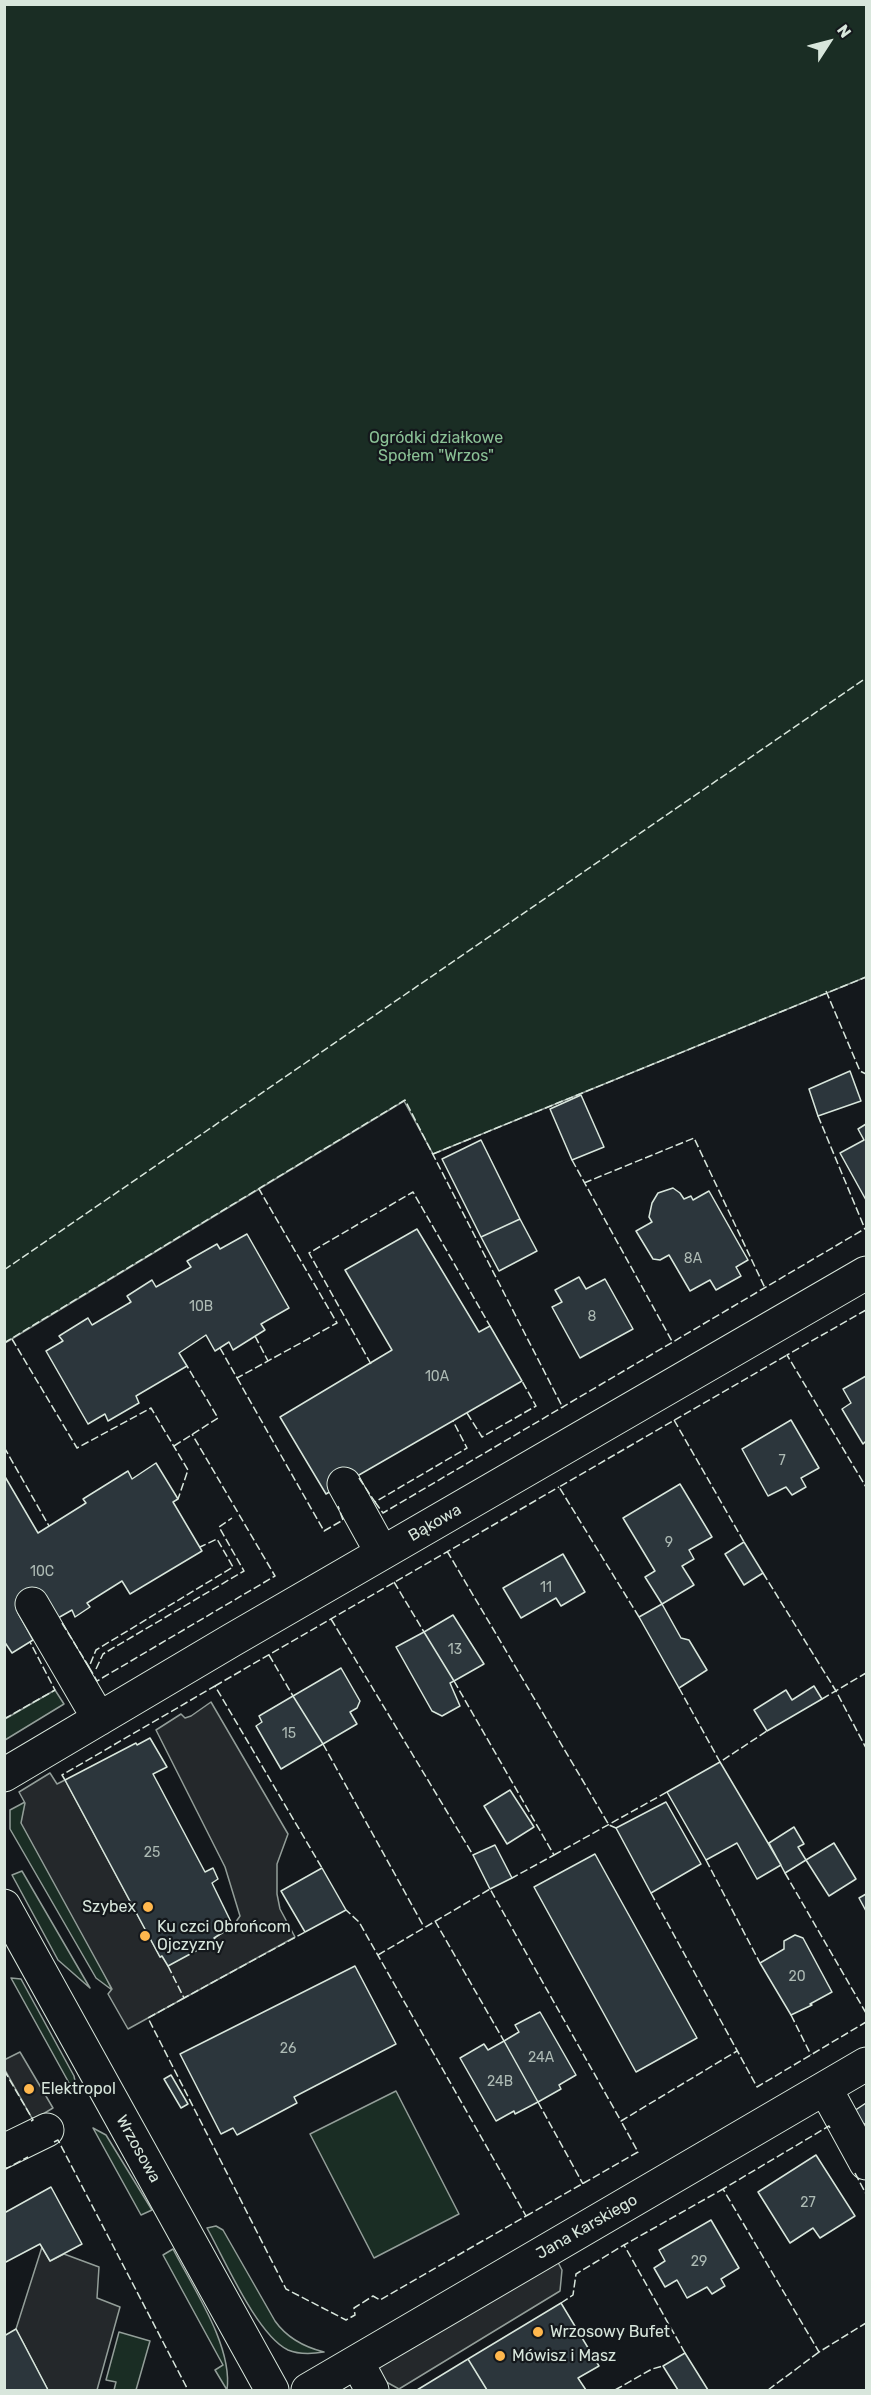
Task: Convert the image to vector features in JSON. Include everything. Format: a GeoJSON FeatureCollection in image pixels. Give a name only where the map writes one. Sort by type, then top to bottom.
{"type":"FeatureCollection","features":[{"type":"Feature","properties":{"kind":"street","name":"Bąkowa"},"geometry":{"type":"LineString","coordinates":[[4,1775],[382,1553],[867,1273]]}},
{"type":"Feature","properties":{"kind":"street"},"geometry":{"type":"LineString","coordinates":[[344,1484],[382,1553]]}},
{"type":"Feature","properties":{"kind":"street"},"geometry":{"type":"LineString","coordinates":[[32,1604],[99,1719]]}},
{"type":"Feature","properties":{"kind":"street","name":"Wrzosowa"},"geometry":{"type":"LineString","coordinates":[[4,1906],[273,2391]]}},
{"type":"Feature","properties":{"kind":"street","name":"Jana Karskiego"},"geometry":{"type":"LineString","coordinates":[[308,2391],[867,2064]]}},
{"type":"Feature","properties":{"kind":"street"},"geometry":{"type":"LineString","coordinates":[[825,2088],[867,2163]]}},
{"type":"Feature","properties":{"kind":"street"},"geometry":{"type":"LineString","coordinates":[[4,2151],[46,2130]]}},
{"type":"Feature","properties":{"kind":"street"},"geometry":{"type":"LineString","coordinates":[[357,2362],[372,2391]]}},
{"type":"Feature","properties":{"kind":"green space","name":"Ogródki działkowe Społem \"Wrzos\""},"geometry":{"type":"Polygon","coordinates":[[[5,4],[866,5],[866,977],[433,1154],[404,1101],[5,1343],[5,4]]]}},
{"type":"Feature","properties":{"kind":"green space"},"geometry":{"type":"Polygon","coordinates":[[[55,1690],[64,1704],[5,1740],[5,1719],[55,1690]]]}},
{"type":"Feature","properties":{"kind":"green space"},"geometry":{"type":"Polygon","coordinates":[[[25,1802],[112,1990],[96,1978],[10,1829],[10,1810],[25,1802]]]}},
{"type":"Feature","properties":{"kind":"green space"},"geometry":{"type":"Polygon","coordinates":[[[22,1871],[90,1988],[58,1960],[12,1875],[22,1871]]]}},
{"type":"Feature","properties":{"kind":"green space"},"geometry":{"type":"Polygon","coordinates":[[[11,1978],[21,1979],[74,2076],[76,2086],[74,2092],[11,1978]]]}},
{"type":"Feature","properties":{"kind":"green space"},"geometry":{"type":"Polygon","coordinates":[[[396,2091],[459,2214],[374,2258],[310,2134],[396,2091]]]}},
{"type":"Feature","properties":{"kind":"green space"},"geometry":{"type":"Polygon","coordinates":[[[93,2128],[106,2135],[152,2210],[141,2215],[93,2128]]]}},
{"type":"Feature","properties":{"kind":"green space"},"geometry":{"type":"Polygon","coordinates":[[[216,2226],[223,2230],[280,2327],[296,2341],[324,2352],[297,2353],[276,2342],[253,2313],[207,2228],[216,2226]]]}},
{"type":"Feature","properties":{"kind":"green space"},"geometry":{"type":"Polygon","coordinates":[[[173,2249],[218,2336],[227,2373],[227,2390],[215,2370],[223,2365],[163,2255],[173,2249]]]}},
{"type":"Feature","properties":{"kind":"green space"},"geometry":{"type":"Polygon","coordinates":[[[119,2332],[150,2341],[136,2390],[114,2390],[116,2382],[106,2380],[119,2332]]]}},
{"type":"Feature","properties":{"kind":"shaded area"},"geometry":{"type":"Polygon","coordinates":[[[211,1702],[288,1834],[277,1864],[277,1894],[280,1909],[295,1937],[128,2029],[108,1994],[112,1989],[21,1823],[25,1803],[19,1792],[50,1773],[57,1784],[65,1780],[160,1957],[162,1956],[168,1965],[215,1941],[214,1938],[233,1926],[240,1916],[225,1867],[156,1730],[181,1714],[185,1718],[191,1716],[211,1702]]]}},
{"type":"Feature","properties":{"kind":"shaded area","name":"Elektropol"},"geometry":{"type":"Polygon","coordinates":[[[20,2052],[53,2108],[33,2120],[5,2070],[4,2060],[20,2052]]]}},
{"type":"Feature","properties":{"kind":"shaded area"},"geometry":{"type":"Polygon","coordinates":[[[42,2247],[50,2261],[64,2254],[99,2267],[97,2298],[120,2307],[97,2390],[48,2390],[16,2329],[42,2247]]]}},
{"type":"Feature","properties":{"kind":"shaded area"},"geometry":{"type":"Polygon","coordinates":[[[551,2249],[562,2270],[560,2291],[399,2389],[372,2374],[362,2358],[551,2249]]]}},
{"type":"Feature","properties":{"kind":"building"},"geometry":{"type":"Polygon","coordinates":[[[850,1071],[861,1101],[818,1116],[809,1089],[850,1071]]]}},
{"type":"Feature","properties":{"kind":"building"},"geometry":{"type":"Polygon","coordinates":[[[581,1095],[604,1147],[572,1160],[550,1109],[581,1095]]]}},
{"type":"Feature","properties":{"kind":"building"},"geometry":{"type":"Polygon","coordinates":[[[866,1124],[866,1200],[840,1153],[864,1140],[858,1129],[866,1124]]]}},
{"type":"Feature","properties":{"kind":"building"},"geometry":{"type":"Polygon","coordinates":[[[481,1140],[520,1219],[481,1237],[442,1159],[481,1140]]]}},
{"type":"Feature","properties":{"kind":"building"},"geometry":{"type":"Polygon","coordinates":[[[673,1188],[684,1199],[691,1196],[693,1200],[709,1191],[748,1260],[736,1267],[741,1276],[716,1290],[710,1280],[690,1291],[669,1255],[660,1260],[653,1259],[636,1231],[652,1222],[649,1217],[652,1203],[658,1193],[673,1188]]]}},
{"type":"Feature","properties":{"kind":"building"},"geometry":{"type":"Polygon","coordinates":[[[520,1219],[537,1251],[499,1271],[481,1237],[520,1219]]]}},
{"type":"Feature","properties":{"kind":"building"},"geometry":{"type":"Polygon","coordinates":[[[417,1229],[479,1332],[490,1326],[522,1381],[326,1494],[280,1417],[392,1350],[345,1270],[417,1229]]]}},
{"type":"Feature","properties":{"kind":"building"},"geometry":{"type":"Polygon","coordinates":[[[247,1234],[289,1308],[261,1324],[265,1330],[233,1350],[229,1342],[215,1351],[206,1335],[179,1353],[187,1366],[136,1396],[139,1403],[108,1421],[105,1414],[88,1424],[46,1351],[63,1341],[59,1336],[88,1318],[92,1325],[131,1302],[127,1296],[152,1280],[156,1287],[191,1267],[187,1261],[217,1244],[220,1249],[247,1234]]]}},
{"type":"Feature","properties":{"kind":"building"},"geometry":{"type":"Polygon","coordinates":[[[579,1277],[586,1289],[605,1279],[633,1329],[580,1358],[552,1307],[562,1302],[555,1290],[579,1277]]]}},
{"type":"Feature","properties":{"kind":"building"},"geometry":{"type":"Polygon","coordinates":[[[866,1376],[866,1441],[863,1444],[842,1409],[851,1403],[843,1389],[866,1376]]]}},
{"type":"Feature","properties":{"kind":"building"},"geometry":{"type":"Polygon","coordinates":[[[791,1420],[819,1468],[801,1478],[806,1487],[792,1495],[786,1487],[768,1496],[742,1449],[791,1420]]]}},
{"type":"Feature","properties":{"kind":"building"},"geometry":{"type":"Polygon","coordinates":[[[156,1463],[178,1499],[173,1502],[202,1551],[130,1594],[122,1581],[87,1603],[90,1607],[75,1617],[72,1610],[58,1618],[45,1596],[18,1613],[33,1640],[12,1653],[4,1641],[4,1475],[38,1533],[86,1503],[83,1499],[128,1471],[132,1479],[156,1463]]]}},
{"type":"Feature","properties":{"kind":"building"},"geometry":{"type":"Polygon","coordinates":[[[680,1484],[712,1537],[689,1550],[694,1559],[682,1566],[694,1585],[662,1604],[645,1577],[655,1571],[623,1518],[680,1484]]]}},
{"type":"Feature","properties":{"kind":"building"},"geometry":{"type":"Polygon","coordinates":[[[744,1542],[763,1573],[744,1585],[725,1554],[744,1542]]]}},
{"type":"Feature","properties":{"kind":"building"},"geometry":{"type":"Polygon","coordinates":[[[563,1554],[585,1592],[561,1606],[556,1598],[521,1618],[503,1588],[563,1554]]]}},
{"type":"Feature","properties":{"kind":"building"},"geometry":{"type":"Polygon","coordinates":[[[662,1604],[681,1638],[689,1640],[707,1670],[679,1688],[639,1617],[662,1604]]]}},
{"type":"Feature","properties":{"kind":"building"},"geometry":{"type":"Polygon","coordinates":[[[453,1615],[484,1664],[454,1681],[424,1632],[453,1615]]]}},
{"type":"Feature","properties":{"kind":"building"},"geometry":{"type":"Polygon","coordinates":[[[424,1632],[454,1681],[450,1683],[460,1706],[442,1716],[432,1711],[396,1647],[424,1632]]]}},
{"type":"Feature","properties":{"kind":"building"},"geometry":{"type":"Polygon","coordinates":[[[341,1668],[360,1701],[357,1708],[350,1712],[357,1724],[323,1744],[293,1696],[341,1668]]]}},
{"type":"Feature","properties":{"kind":"building"},"geometry":{"type":"Polygon","coordinates":[[[814,1686],[822,1699],[767,1731],[754,1710],[786,1690],[792,1700],[814,1686]]]}},
{"type":"Feature","properties":{"kind":"building"},"geometry":{"type":"Polygon","coordinates":[[[293,1696],[323,1744],[281,1769],[256,1726],[262,1722],[259,1716],[293,1696]]]}},
{"type":"Feature","properties":{"kind":"building"},"geometry":{"type":"Polygon","coordinates":[[[150,1738],[167,1767],[153,1774],[205,1872],[213,1868],[218,1879],[212,1883],[233,1926],[214,1938],[216,1940],[168,1966],[162,1956],[160,1957],[65,1780],[150,1738]]]}},
{"type":"Feature","properties":{"kind":"building"},"geometry":{"type":"Polygon","coordinates":[[[720,1762],[781,1865],[757,1879],[737,1843],[706,1860],[667,1792],[720,1762]]]}},
{"type":"Feature","properties":{"kind":"building"},"geometry":{"type":"Polygon","coordinates":[[[510,1790],[534,1827],[507,1844],[484,1806],[510,1790]]]}},
{"type":"Feature","properties":{"kind":"building"},"geometry":{"type":"Polygon","coordinates":[[[666,1802],[701,1864],[651,1893],[616,1828],[666,1802]]]}},
{"type":"Feature","properties":{"kind":"building"},"geometry":{"type":"Polygon","coordinates":[[[794,1827],[804,1844],[798,1847],[806,1860],[785,1873],[769,1843],[794,1827]]]}},
{"type":"Feature","properties":{"kind":"building"},"geometry":{"type":"Polygon","coordinates":[[[834,1843],[856,1879],[829,1896],[806,1860],[834,1843]]]}},
{"type":"Feature","properties":{"kind":"building"},"geometry":{"type":"Polygon","coordinates":[[[495,1845],[512,1878],[490,1889],[473,1855],[495,1845]]]}},
{"type":"Feature","properties":{"kind":"building"},"geometry":{"type":"Polygon","coordinates":[[[595,1854],[697,2038],[636,2072],[534,1887],[595,1854]]]}},
{"type":"Feature","properties":{"kind":"building"},"geometry":{"type":"Polygon","coordinates":[[[322,1868],[346,1910],[305,1932],[281,1891],[322,1868]]]}},
{"type":"Feature","properties":{"kind":"building"},"geometry":{"type":"Polygon","coordinates":[[[866,1894],[866,1911],[859,1898],[866,1894]]]}},
{"type":"Feature","properties":{"kind":"building"},"geometry":{"type":"Polygon","coordinates":[[[795,1935],[803,1938],[832,1992],[791,2015],[760,1963],[784,1949],[784,1941],[795,1935]]]}},
{"type":"Feature","properties":{"kind":"building"},"geometry":{"type":"Polygon","coordinates":[[[355,1966],[396,2044],[294,2097],[297,2103],[237,2135],[233,2128],[221,2134],[180,2054],[355,1966]]]}},
{"type":"Feature","properties":{"kind":"building"},"geometry":{"type":"Polygon","coordinates":[[[540,2012],[576,2075],[559,2085],[561,2089],[538,2102],[504,2041],[519,2032],[515,2025],[540,2012]]]}},
{"type":"Feature","properties":{"kind":"building"},"geometry":{"type":"Polygon","coordinates":[[[504,2041],[538,2102],[496,2121],[460,2058],[484,2044],[488,2050],[504,2041]]]}},
{"type":"Feature","properties":{"kind":"building"},"geometry":{"type":"Polygon","coordinates":[[[171,2075],[188,2104],[181,2108],[164,2079],[171,2075]]]}},
{"type":"Feature","properties":{"kind":"building"},"geometry":{"type":"Polygon","coordinates":[[[866,2103],[866,2123],[863,2125],[854,2111],[866,2103]]]}},
{"type":"Feature","properties":{"kind":"building"},"geometry":{"type":"Polygon","coordinates":[[[816,2155],[855,2216],[820,2238],[813,2228],[790,2243],[758,2192],[816,2155]]]}},
{"type":"Feature","properties":{"kind":"building"},"geometry":{"type":"Polygon","coordinates":[[[51,2187],[82,2244],[50,2261],[40,2244],[4,2263],[4,2210],[6,2212],[51,2187]]]}},
{"type":"Feature","properties":{"kind":"building"},"geometry":{"type":"Polygon","coordinates":[[[711,2220],[739,2268],[721,2279],[725,2286],[712,2294],[707,2287],[687,2298],[677,2280],[665,2287],[654,2268],[665,2261],[659,2250],[711,2220]]]}},
{"type":"Feature","properties":{"kind":"building"},"geometry":{"type":"Polygon","coordinates":[[[561,2303],[599,2366],[578,2378],[586,2390],[487,2390],[468,2359],[561,2303]]]}},
{"type":"Feature","properties":{"kind":"building"},"geometry":{"type":"Polygon","coordinates":[[[16,2329],[48,2390],[4,2390],[4,2336],[16,2329]]]}},
{"type":"Feature","properties":{"kind":"building"},"geometry":{"type":"Polygon","coordinates":[[[685,2353],[708,2390],[678,2390],[663,2366],[685,2353]]]}},
{"type":"Feature","properties":{"kind":"building"},"geometry":{"type":"Polygon","coordinates":[[[468,2359],[487,2390],[417,2390],[468,2359]]]}},
{"type":"Feature","properties":{"kind":"fence"},"geometry":{"type":"LineString","coordinates":[[4,1270],[866,678]]}},
{"type":"Feature","properties":{"kind":"fence"},"geometry":{"type":"LineString","coordinates":[[433,1154],[866,977]]}},
{"type":"Feature","properties":{"kind":"fence"},"geometry":{"type":"LineString","coordinates":[[826,991],[860,1071],[866,1074]]}},
{"type":"Feature","properties":{"kind":"fence"},"geometry":{"type":"LineString","coordinates":[[4,1343],[405,1100],[563,1408]]}},
{"type":"Feature","properties":{"kind":"fence"},"geometry":{"type":"LineString","coordinates":[[818,1116],[865,1229]]}},
{"type":"Feature","properties":{"kind":"fence"},"geometry":{"type":"LineString","coordinates":[[584,1183],[694,1138],[765,1288]]}},
{"type":"Feature","properties":{"kind":"fence"},"geometry":{"type":"LineString","coordinates":[[572,1160],[673,1343]]}},
{"type":"Feature","properties":{"kind":"fence"},"geometry":{"type":"LineString","coordinates":[[220,1348],[237,1378],[337,1323],[259,1189]]}},
{"type":"Feature","properties":{"kind":"fence"},"geometry":{"type":"LineString","coordinates":[[371,1364],[309,1253],[413,1192],[490,1326]]}},
{"type":"Feature","properties":{"kind":"fence"},"geometry":{"type":"LineString","coordinates":[[375,1502],[383,1513],[866,1228]]}},
{"type":"Feature","properties":{"kind":"fence"},"geometry":{"type":"LineString","coordinates":[[866,1310],[787,1355],[866,1487]]}},
{"type":"Feature","properties":{"kind":"fence"},"geometry":{"type":"LineString","coordinates":[[255,1336],[268,1361]]}},
{"type":"Feature","properties":{"kind":"fence"},"geometry":{"type":"LineString","coordinates":[[12,1339],[77,1448],[151,1408],[188,1470],[178,1499]]}},
{"type":"Feature","properties":{"kind":"fence"},"geometry":{"type":"LineString","coordinates":[[639,1617],[559,1487],[787,1355]]}},
{"type":"Feature","properties":{"kind":"fence"},"geometry":{"type":"LineString","coordinates":[[174,1446],[218,1418],[187,1366]]}},
{"type":"Feature","properties":{"kind":"fence"},"geometry":{"type":"LineString","coordinates":[[237,1378],[324,1531],[343,1520],[338,1506]]}},
{"type":"Feature","properties":{"kind":"fence"},"geometry":{"type":"LineString","coordinates":[[467,1413],[482,1437],[536,1406],[522,1381]]}},
{"type":"Feature","properties":{"kind":"fence"},"geometry":{"type":"LineString","coordinates":[[674,1420],[744,1542]]}},
{"type":"Feature","properties":{"kind":"fence"},"geometry":{"type":"LineString","coordinates":[[359,1478],[375,1502],[467,1448],[453,1421]]}},
{"type":"Feature","properties":{"kind":"fence"},"geometry":{"type":"LineString","coordinates":[[89,1667],[97,1681],[275,1576],[192,1434]]}},
{"type":"Feature","properties":{"kind":"fence"},"geometry":{"type":"LineString","coordinates":[[4,1447],[49,1526]]}},
{"type":"Feature","properties":{"kind":"fence"},"geometry":{"type":"LineString","coordinates":[[215,1686],[559,1487]]}},
{"type":"Feature","properties":{"kind":"fence"},"geometry":{"type":"LineString","coordinates":[[96,1669],[103,1654],[244,1571],[219,1527],[232,1518]]}},
{"type":"Feature","properties":{"kind":"fence"},"geometry":{"type":"LineString","coordinates":[[62,1623],[89,1667],[96,1650],[233,1567],[217,1539],[200,1547]]}},
{"type":"Feature","properties":{"kind":"fence"},"geometry":{"type":"LineString","coordinates":[[447,1551],[609,1825],[616,1828]]}},
{"type":"Feature","properties":{"kind":"fence"},"geometry":{"type":"LineString","coordinates":[[763,1573],[836,1691],[866,1748]]}},
{"type":"Feature","properties":{"kind":"fence"},"geometry":{"type":"LineString","coordinates":[[394,1582],[424,1632]]}},
{"type":"Feature","properties":{"kind":"fence"},"geometry":{"type":"LineString","coordinates":[[331,1619],[473,1855]]}},
{"type":"Feature","properties":{"kind":"fence"},"geometry":{"type":"LineString","coordinates":[[4,1719],[55,1690],[30,1642]]}},
{"type":"Feature","properties":{"kind":"fence"},"geometry":{"type":"LineString","coordinates":[[269,1655],[293,1696]]}},
{"type":"Feature","properties":{"kind":"fence"},"geometry":{"type":"LineString","coordinates":[[822,1699],[866,1673]]}},
{"type":"Feature","properties":{"kind":"fence"},"geometry":{"type":"LineString","coordinates":[[454,1681],[554,1855],[512,1878]]}},
{"type":"Feature","properties":{"kind":"fence"},"geometry":{"type":"LineString","coordinates":[[65,1780],[62,1775],[215,1686],[322,1868]]}},
{"type":"Feature","properties":{"kind":"fence"},"geometry":{"type":"LineString","coordinates":[[679,1688],[720,1762],[767,1731]]}},
{"type":"Feature","properties":{"kind":"fence"},"geometry":{"type":"LineString","coordinates":[[323,1744],[424,1927]]}},
{"type":"Feature","properties":{"kind":"fence"},"geometry":{"type":"LineString","coordinates":[[554,1855],[667,1792]]}},
{"type":"Feature","properties":{"kind":"fence"},"geometry":{"type":"LineString","coordinates":[[706,1860],[760,1963]]}},
{"type":"Feature","properties":{"kind":"fence"},"geometry":{"type":"LineString","coordinates":[[785,1873],[866,2013]]}},
{"type":"Feature","properties":{"kind":"fence"},"geometry":{"type":"LineString","coordinates":[[378,1955],[490,1889],[621,2121],[737,2051]]}},
{"type":"Feature","properties":{"kind":"fence"},"geometry":{"type":"LineString","coordinates":[[651,1893],[757,2087],[866,2022]]}},
{"type":"Feature","properties":{"kind":"fence"},"geometry":{"type":"LineString","coordinates":[[184,1998],[148,2018],[286,2289],[346,2320],[355,2315],[354,2308],[373,2296],[380,2300],[526,2216],[359,1922],[346,1910]]}},
{"type":"Feature","properties":{"kind":"fence"},"geometry":{"type":"LineString","coordinates":[[435,1921],[504,2041]]}},
{"type":"Feature","properties":{"kind":"fence"},"geometry":{"type":"LineString","coordinates":[[168,1966],[184,1998],[305,1932]]}},
{"type":"Feature","properties":{"kind":"fence"},"geometry":{"type":"LineString","coordinates":[[791,2015],[811,2055]]}},
{"type":"Feature","properties":{"kind":"fence"},"geometry":{"type":"LineString","coordinates":[[4,2070],[33,2120],[31,2121]]}},
{"type":"Feature","properties":{"kind":"fence"},"geometry":{"type":"LineString","coordinates":[[538,2102],[583,2184]]}},
{"type":"Feature","properties":{"kind":"fence"},"geometry":{"type":"LineString","coordinates":[[526,2216],[638,2152],[621,2121]]}},
{"type":"Feature","properties":{"kind":"fence"},"geometry":{"type":"LineString","coordinates":[[830,2128],[829,2126],[723,2189],[819,2352],[866,2323]]}},
{"type":"Feature","properties":{"kind":"fence"},"geometry":{"type":"LineString","coordinates":[[54,2142],[58,2140],[188,2390]]}},
{"type":"Feature","properties":{"kind":"fence"},"geometry":{"type":"LineString","coordinates":[[4,2170],[28,2157]]}},
{"type":"Feature","properties":{"kind":"fence"},"geometry":{"type":"LineString","coordinates":[[855,2173],[866,2194]]}},
{"type":"Feature","properties":{"kind":"fence"},"geometry":{"type":"LineString","coordinates":[[685,2353],[624,2245],[723,2189]]}},
{"type":"Feature","properties":{"kind":"fence"},"geometry":{"type":"LineString","coordinates":[[561,2303],[573,2295],[576,2274],[624,2245]]}},
{"type":"Feature","properties":{"kind":"fence"},"geometry":{"type":"LineString","coordinates":[[768,2390],[819,2352]]}},
{"type":"Feature","properties":{"kind":"fence"},"geometry":{"type":"LineString","coordinates":[[615,2390],[652,2369],[663,2366]]}},
{"type":"Feature","properties":{"kind":"place","name":"Szybex"},"geometry":{"type":"Point","coordinates":[148,1907]}},
{"type":"Feature","properties":{"kind":"place","name":"Ku czci Obrońcom Ojczyzny"},"geometry":{"type":"Point","coordinates":[145,1936]}},
{"type":"Feature","properties":{"kind":"place","name":"Elektropol"},"geometry":{"type":"Point","coordinates":[29,2089]}},
{"type":"Feature","properties":{"kind":"place","name":"Wrzosowy Bufet"},"geometry":{"type":"Point","coordinates":[538,2332]}},
{"type":"Feature","properties":{"kind":"place","name":"Mówisz i Masz"},"geometry":{"type":"Point","coordinates":[500,2356]}}]}
